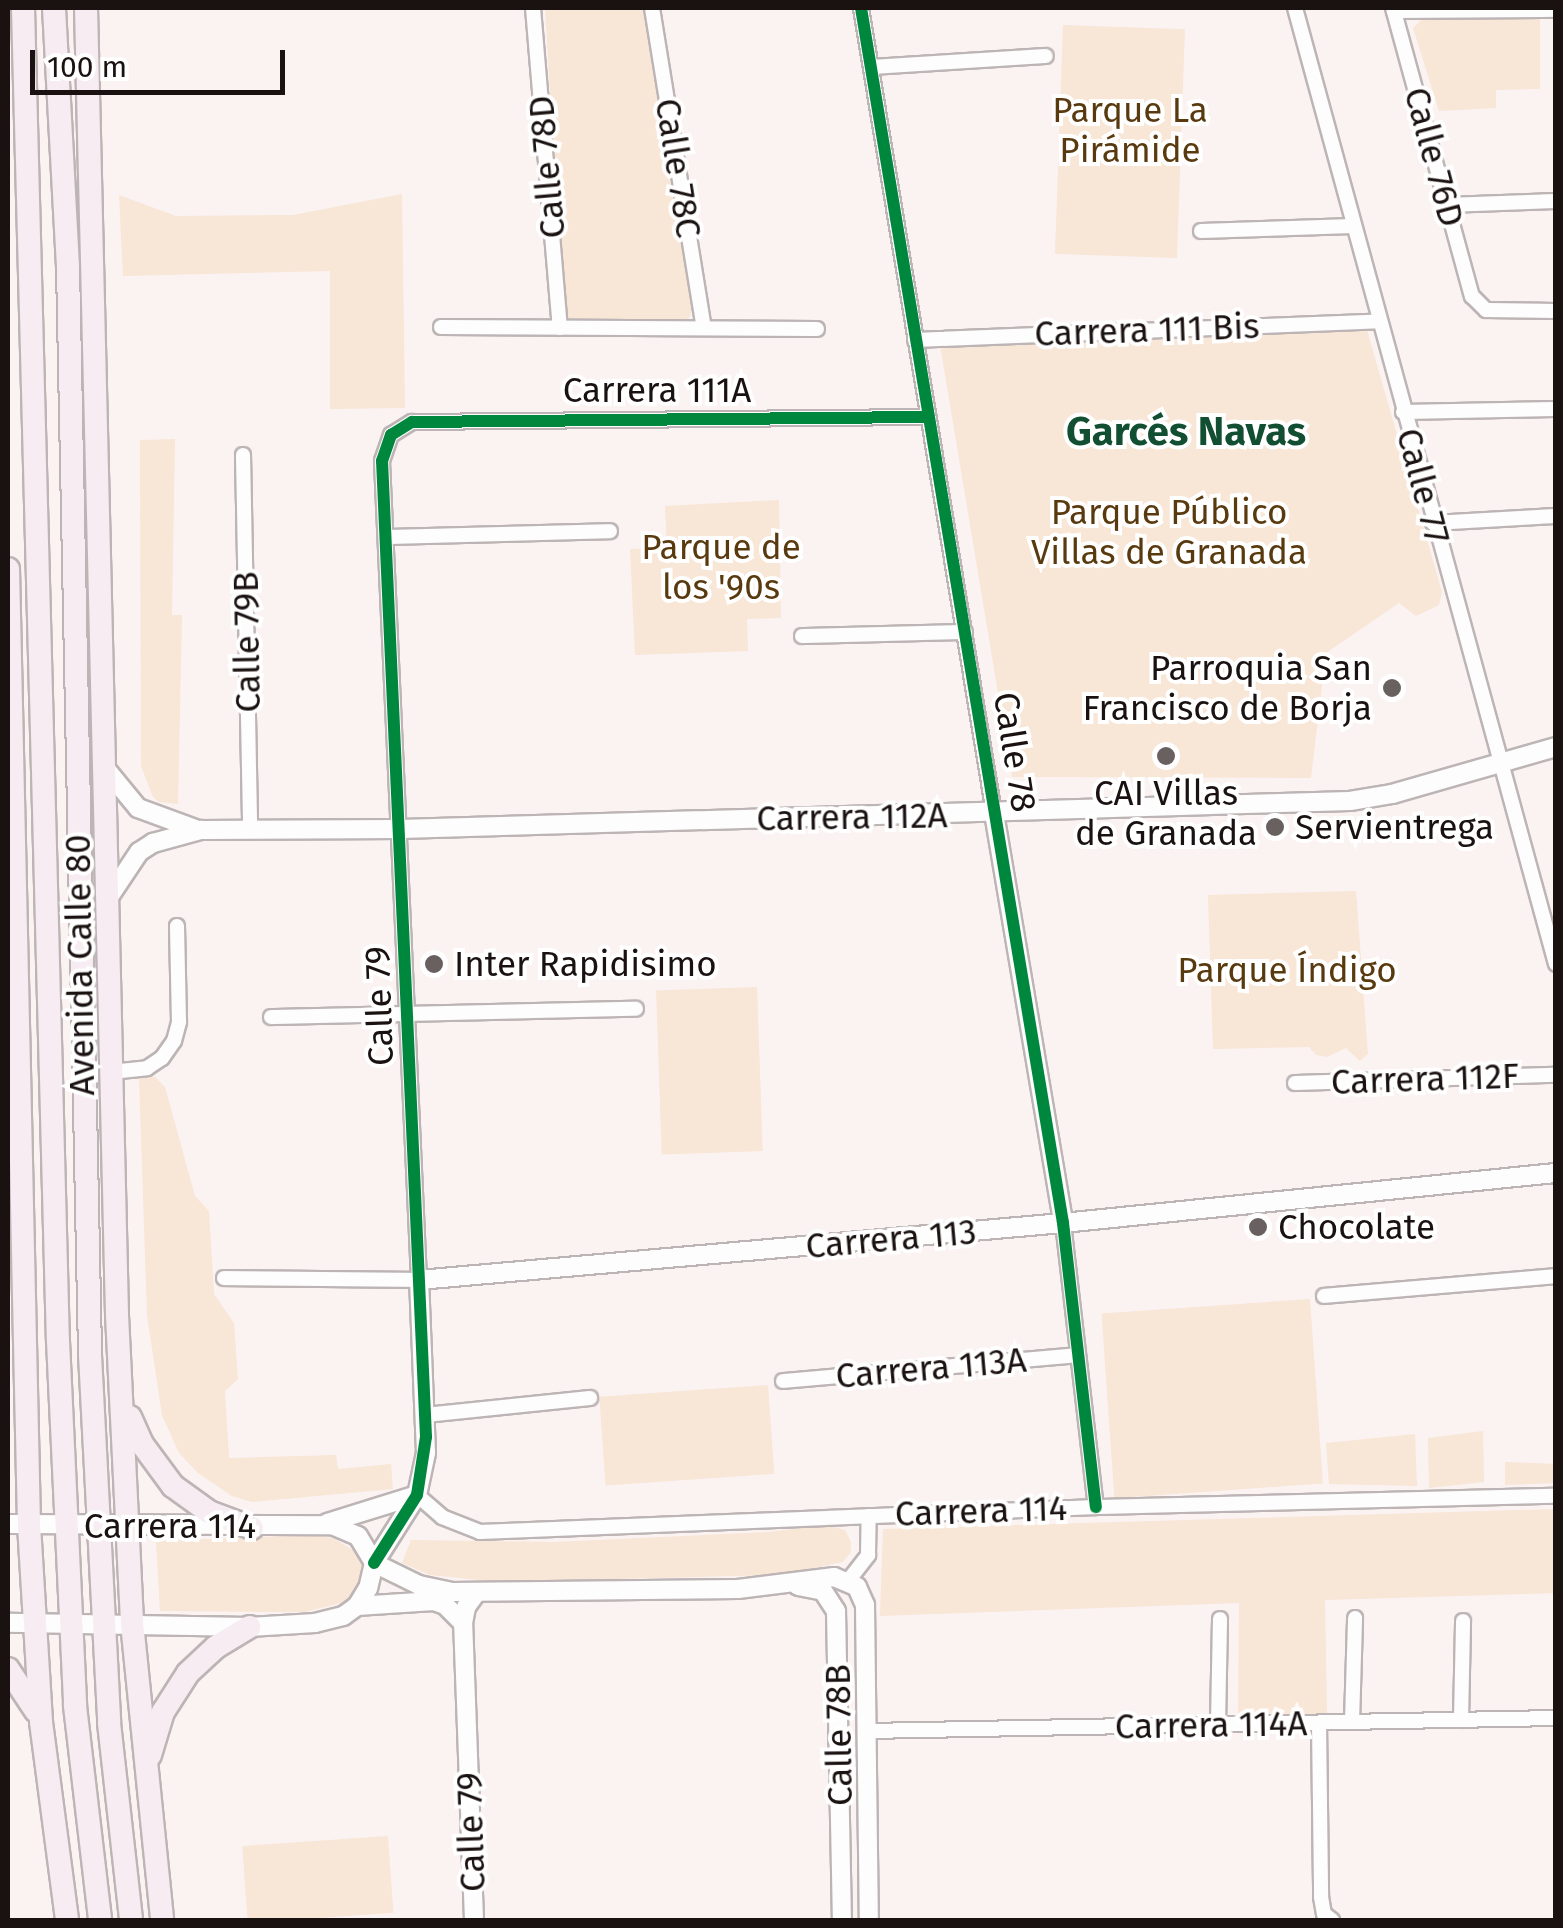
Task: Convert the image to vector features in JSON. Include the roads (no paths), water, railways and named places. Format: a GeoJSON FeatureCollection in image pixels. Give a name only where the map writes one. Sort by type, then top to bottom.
{"type":"FeatureCollection","features":[{"type":"Feature","properties":{"kind":"highway","name":"Avenida Calle 80"},"geometry":{"type":"LineString","coordinates":[[23,8],[66,1526],[75,1706],[100,1920]]}},
{"type":"Feature","properties":{"kind":"highway","name":"Avenida Calle 80"},"geometry":{"type":"LineString","coordinates":[[54,8],[68,266],[84,1152],[98,1526],[102,1622],[131,1920]]}},
{"type":"Feature","properties":{"kind":"highway","name":"Avenida Calle 80"},"geometry":{"type":"LineString","coordinates":[[86,8],[117,1315],[124,1390],[132,1624],[162,1920]]}},
{"type":"Feature","properties":{"kind":"highway","name":"Avenida Calle 80"},"geometry":{"type":"LineString","coordinates":[[8,569],[20,1029],[15,1145],[24,1378],[18,1524],[34,1622],[41,1722],[67,1920]]}},
{"type":"Feature","properties":{"kind":"highway"},"geometry":{"type":"LineString","coordinates":[[8,1444],[24,1378]]}},
{"type":"Feature","properties":{"kind":"highway"},"geometry":{"type":"LineString","coordinates":[[124,1390],[142,1444],[173,1486],[209,1512],[252,1528]]}},
{"type":"Feature","properties":{"kind":"highway"},"geometry":{"type":"LineString","coordinates":[[148,1794],[154,1738],[177,1688],[216,1647],[248,1627]]}},
{"type":"Feature","properties":{"kind":"highway"},"geometry":{"type":"LineString","coordinates":[[8,1669],[30,1698],[41,1722]]}},
{"type":"Feature","properties":{"kind":"street","name":"Calle 78D"},"geometry":{"type":"LineString","coordinates":[[534,8],[560,328]]}},
{"type":"Feature","properties":{"kind":"street","name":"Calle 78C"},"geometry":{"type":"LineString","coordinates":[[652,8],[704,328]]}},
{"type":"Feature","properties":{"kind":"street","name":"Calle 78"},"geometry":{"type":"LineString","coordinates":[[861,8],[1063,1223],[1096,1507]]}},
{"type":"Feature","properties":{"kind":"street","name":"Calle 77"},"geometry":{"type":"LineString","coordinates":[[1295,8],[1556,964]]}},
{"type":"Feature","properties":{"kind":"street"},"geometry":{"type":"LineString","coordinates":[[1394,9],[1556,10]]}},
{"type":"Feature","properties":{"kind":"street","name":"Calle 76D"},"geometry":{"type":"LineString","coordinates":[[1394,9],[1478,305],[1498,312],[1556,311]]}},
{"type":"Feature","properties":{"kind":"street"},"geometry":{"type":"LineString","coordinates":[[871,67],[1046,56]]}},
{"type":"Feature","properties":{"kind":"street"},"geometry":{"type":"LineString","coordinates":[[1447,205],[1556,201]]}},
{"type":"Feature","properties":{"kind":"street"},"geometry":{"type":"LineString","coordinates":[[1201,231],[1352,226]]}},
{"type":"Feature","properties":{"kind":"street","name":"Carrera 111 Bis"},"geometry":{"type":"LineString","coordinates":[[916,340],[1378,321]]}},
{"type":"Feature","properties":{"kind":"street"},"geometry":{"type":"LineString","coordinates":[[441,326],[817,329]]}},
{"type":"Feature","properties":{"kind":"street"},"geometry":{"type":"LineString","coordinates":[[1403,412],[1556,409]]}},
{"type":"Feature","properties":{"kind":"street","name":"Carrera 111A"},"geometry":{"type":"LineString","coordinates":[[390,435],[412,422],[928,417]]}},
{"type":"Feature","properties":{"kind":"street","name":"Calle 79"},"geometry":{"type":"LineString","coordinates":[[374,1563],[417,1495],[426,1453],[410,1013],[382,461],[390,435]]}},
{"type":"Feature","properties":{"kind":"street","name":"Calle 79B"},"geometry":{"type":"LineString","coordinates":[[244,455],[250,829]]}},
{"type":"Feature","properties":{"kind":"street"},"geometry":{"type":"LineString","coordinates":[[1433,524],[1556,516]]}},
{"type":"Feature","properties":{"kind":"street"},"geometry":{"type":"LineString","coordinates":[[386,536],[610,531]]}},
{"type":"Feature","properties":{"kind":"street"},"geometry":{"type":"LineString","coordinates":[[802,636],[965,632]]}},
{"type":"Feature","properties":{"kind":"street","name":"Carrera 112A"},"geometry":{"type":"LineString","coordinates":[[107,900],[139,852],[153,843],[201,830],[401,829],[994,813],[1371,798],[1556,746]]}},
{"type":"Feature","properties":{"kind":"street","name":"Carrera 112A"},"geometry":{"type":"LineString","coordinates":[[105,767],[138,808],[201,830]]}},
{"type":"Feature","properties":{"kind":"street"},"geometry":{"type":"LineString","coordinates":[[111,1072],[147,1068],[162,1058],[174,1041],[179,1022],[177,926]]}},
{"type":"Feature","properties":{"kind":"street"},"geometry":{"type":"LineString","coordinates":[[271,1016],[636,1008]]}},
{"type":"Feature","properties":{"kind":"street"},"geometry":{"type":"LineString","coordinates":[[8,1052],[20,1029]]}},
{"type":"Feature","properties":{"kind":"street","name":"Carrera 112F"},"geometry":{"type":"LineString","coordinates":[[1295,1083],[1556,1074]]}},
{"type":"Feature","properties":{"kind":"street","name":"Carrera 113"},"geometry":{"type":"LineString","coordinates":[[224,1278],[419,1280],[1063,1223],[1556,1173]]}},
{"type":"Feature","properties":{"kind":"street"},"geometry":{"type":"LineString","coordinates":[[1324,1296],[1556,1276]]}},
{"type":"Feature","properties":{"kind":"street","name":"Carrera 113A"},"geometry":{"type":"LineString","coordinates":[[782,1381],[1078,1355]]}},
{"type":"Feature","properties":{"kind":"street"},"geometry":{"type":"LineString","coordinates":[[425,1415],[590,1398]]}},
{"type":"Feature","properties":{"kind":"street","name":"Carrera 114"},"geometry":{"type":"LineString","coordinates":[[417,1495],[442,1517],[480,1532],[1096,1507],[1556,1496]]}},
{"type":"Feature","properties":{"kind":"street"},"geometry":{"type":"LineString","coordinates":[[322,1524],[417,1495]]}},
{"type":"Feature","properties":{"kind":"street"},"geometry":{"type":"LineString","coordinates":[[322,1524],[358,1536],[374,1563],[419,1586],[476,1593],[785,1585],[816,1578],[848,1581],[868,1555],[870,1516]]}},
{"type":"Feature","properties":{"kind":"street","name":"Carrera 114"},"geometry":{"type":"LineString","coordinates":[[18,1524],[252,1528],[322,1524]]}},
{"type":"Feature","properties":{"kind":"street"},"geometry":{"type":"LineString","coordinates":[[357,1606],[368,1588],[374,1563]]}},
{"type":"Feature","properties":{"kind":"street","name":"Calle 78B"},"geometry":{"type":"LineString","coordinates":[[848,1581],[858,1587],[866,1604],[868,1920]]}},
{"type":"Feature","properties":{"kind":"street","name":"Calle 78B"},"geometry":{"type":"LineString","coordinates":[[785,1585],[823,1592],[836,1610],[842,1920]]}},
{"type":"Feature","properties":{"kind":"street"},"geometry":{"type":"LineString","coordinates":[[463,1624],[466,1607],[476,1593]]}},
{"type":"Feature","properties":{"kind":"street"},"geometry":{"type":"LineString","coordinates":[[8,1623],[248,1627],[333,1620],[357,1606],[434,1600],[445,1605],[463,1624]]}},
{"type":"Feature","properties":{"kind":"street"},"geometry":{"type":"LineString","coordinates":[[1352,1722],[1355,1618]]}},
{"type":"Feature","properties":{"kind":"street"},"geometry":{"type":"LineString","coordinates":[[1218,1724],[1220,1620]]}},
{"type":"Feature","properties":{"kind":"street"},"geometry":{"type":"LineString","coordinates":[[1461,1720],[1463,1621]]}},
{"type":"Feature","properties":{"kind":"street","name":"Calle 79"},"geometry":{"type":"LineString","coordinates":[[463,1624],[474,1920]]}},
{"type":"Feature","properties":{"kind":"street","name":"Carrera 114A"},"geometry":{"type":"LineString","coordinates":[[867,1732],[1556,1718]]}},
{"type":"Feature","properties":{"kind":"street"},"geometry":{"type":"LineString","coordinates":[[1319,1723],[1321,1896],[1324,1914],[1332,1920]]}},
{"type":"Feature","properties":{"kind":"place","name":"Parroquia San Francisco de Borja"},"geometry":{"type":"Point","coordinates":[1392,688]}},
{"type":"Feature","properties":{"kind":"place","name":"CAI Villas de Granada"},"geometry":{"type":"Point","coordinates":[1166,756]}},
{"type":"Feature","properties":{"kind":"place","name":"Servientrega"},"geometry":{"type":"Point","coordinates":[1275,827]}},
{"type":"Feature","properties":{"kind":"place","name":"Inter Rapidisimo"},"geometry":{"type":"Point","coordinates":[434,964]}},
{"type":"Feature","properties":{"kind":"place","name":"Chocolate"},"geometry":{"type":"Point","coordinates":[1258,1227]}},
{"type":"Feature","properties":{"kind":"district","name":"Garcés Navas"},"geometry":{"type":"Point","coordinates":[1186,432]}},
{"type":"Feature","properties":{"kind":"park label","name":"Parque La Pirámide"},"geometry":{"type":"Point","coordinates":[1130,130]}},
{"type":"Feature","properties":{"kind":"park label","name":"Parque Público Villas de Granada"},"geometry":{"type":"Point","coordinates":[1169,532]}},
{"type":"Feature","properties":{"kind":"park label","name":"Parque de los '90s"},"geometry":{"type":"Point","coordinates":[721,567]}},
{"type":"Feature","properties":{"kind":"park label","name":"Parque Índigo"},"geometry":{"type":"Point","coordinates":[1287,970]}}]}
